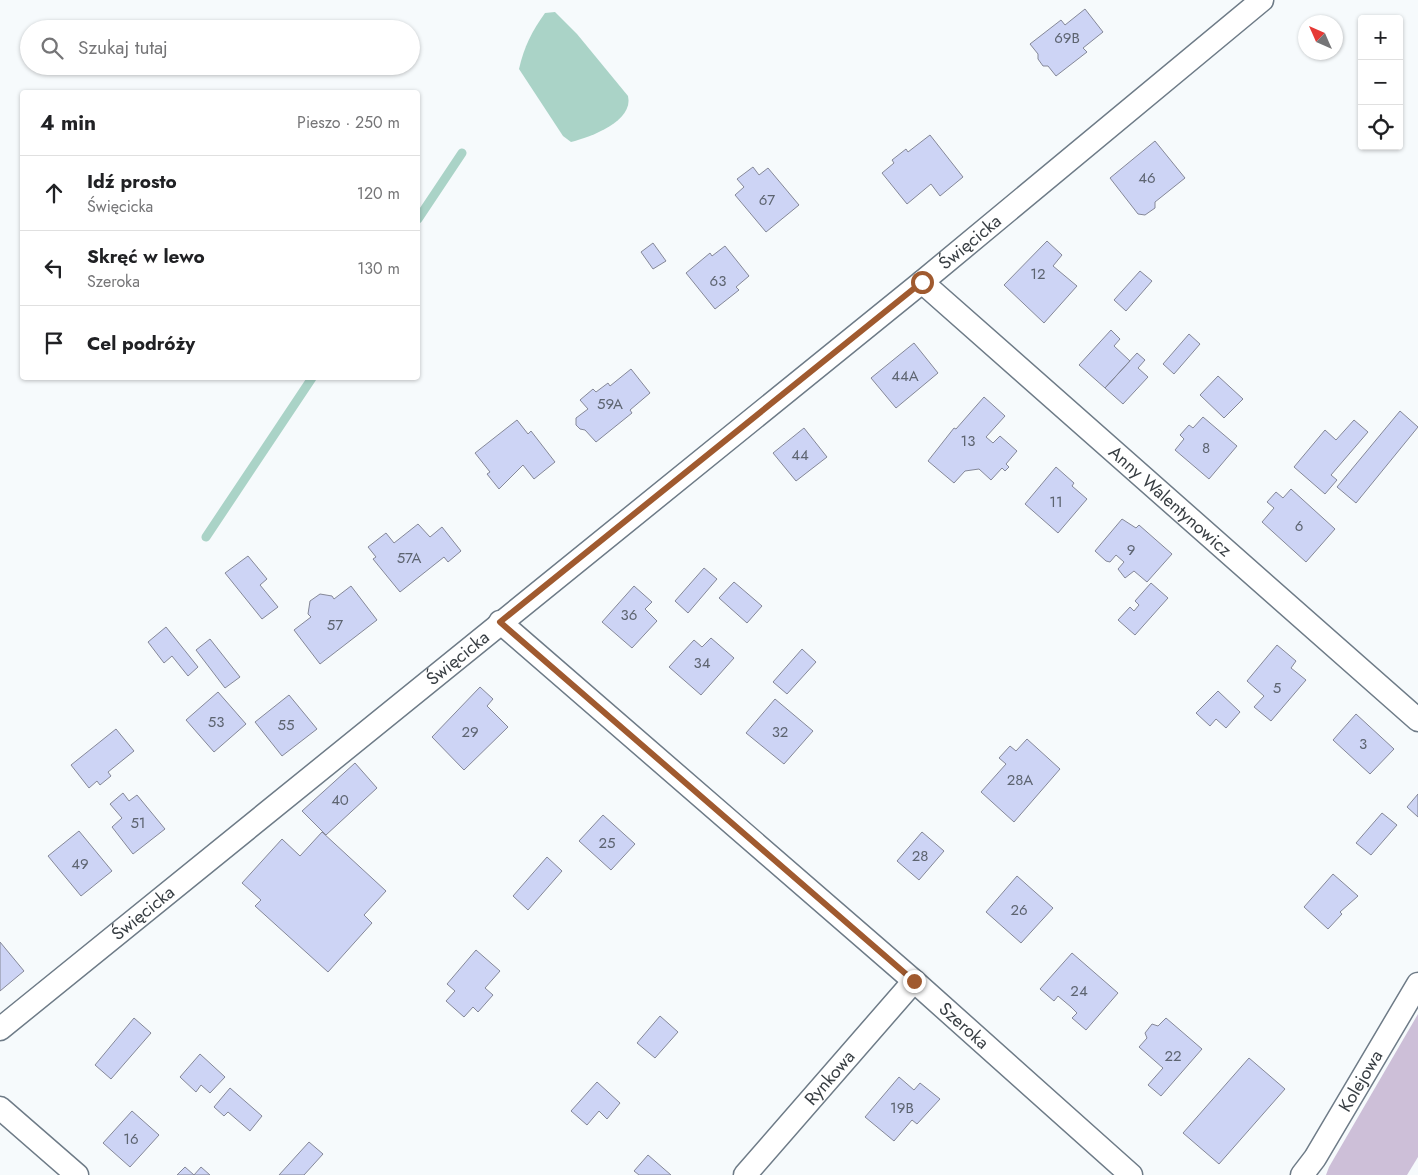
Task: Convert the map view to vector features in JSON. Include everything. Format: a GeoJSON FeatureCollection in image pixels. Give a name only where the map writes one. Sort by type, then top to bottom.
{"type":"FeatureCollection","features":[{"type":"Feature","properties":{"kind":"street","name":"Święcicka"},"geometry":{"type":"LineString","coordinates":[[0,1029],[922,282],[1262,0]]}},
{"type":"Feature","properties":{"kind":"street","name":"Anny Walentynowicz"},"geometry":{"type":"LineString","coordinates":[[922,282],[1418,720]]}},
{"type":"Feature","properties":{"kind":"street","name":"Szeroka"},"geometry":{"type":"LineString","coordinates":[[500,622],[914,981],[1131,1175]]}},
{"type":"Feature","properties":{"kind":"street","name":"Rynkowa"},"geometry":{"type":"LineString","coordinates":[[745,1175],[914,981]]}},
{"type":"Feature","properties":{"kind":"street","name":"Kolejowa"},"geometry":{"type":"LineString","coordinates":[[1302,1175],[1315,1158],[1418,984]]}},
{"type":"Feature","properties":{"kind":"street"},"geometry":{"type":"LineString","coordinates":[[0,1108],[76,1175]]}},
{"type":"Feature","properties":{"kind":"shaded area"},"geometry":{"type":"Polygon","coordinates":[[[555,12],[577,34],[628,96],[628,105],[618,120],[599,132],[571,142],[563,136],[519,69],[526,46],[536,26],[545,13],[555,12]]]}},
{"type":"Feature","properties":{"kind":"shaded area"},"geometry":{"type":"Polygon","coordinates":[[[1418,1014],[1418,1157],[1407,1175],[1326,1175],[1329,1167],[1418,1014]]]}},
{"type":"Feature","properties":{"kind":"building"},"geometry":{"type":"Polygon","coordinates":[[[1085,9],[1103,32],[1083,48],[1087,52],[1056,76],[1048,66],[1043,66],[1038,59],[1038,54],[1030,44],[1061,20],[1065,25],[1085,9]]]}},
{"type":"Feature","properties":{"kind":"building"},"geometry":{"type":"Polygon","coordinates":[[[930,135],[963,177],[940,196],[931,184],[907,204],[882,173],[894,163],[892,160],[906,149],[908,152],[930,135]]]}},
{"type":"Feature","properties":{"kind":"building"},"geometry":{"type":"Polygon","coordinates":[[[1155,141],[1185,178],[1155,202],[1155,208],[1145,215],[1138,214],[1110,178],[1155,141]]]}},
{"type":"Feature","properties":{"kind":"building"},"geometry":{"type":"Polygon","coordinates":[[[753,167],[759,175],[768,168],[799,205],[766,232],[735,195],[744,187],[737,179],[753,167]]]}},
{"type":"Feature","properties":{"kind":"building"},"geometry":{"type":"Polygon","coordinates":[[[1047,241],[1062,255],[1053,266],[1077,286],[1044,323],[1004,285],[1047,241]]]}},
{"type":"Feature","properties":{"kind":"building"},"geometry":{"type":"Polygon","coordinates":[[[653,243],[666,261],[653,269],[641,252],[653,243]]]}},
{"type":"Feature","properties":{"kind":"building"},"geometry":{"type":"Polygon","coordinates":[[[725,246],[749,276],[736,287],[739,290],[715,309],[686,273],[710,253],[712,256],[725,246]]]}},
{"type":"Feature","properties":{"kind":"building"},"geometry":{"type":"Polygon","coordinates":[[[1140,271],[1152,281],[1126,311],[1114,300],[1140,271]]]}},
{"type":"Feature","properties":{"kind":"building"},"geometry":{"type":"Polygon","coordinates":[[[1111,330],[1120,339],[1114,346],[1130,361],[1105,388],[1079,365],[1111,330]]]}},
{"type":"Feature","properties":{"kind":"building"},"geometry":{"type":"Polygon","coordinates":[[[1189,334],[1200,344],[1174,374],[1163,364],[1189,334]]]}},
{"type":"Feature","properties":{"kind":"building"},"geometry":{"type":"Polygon","coordinates":[[[914,343],[938,373],[896,408],[871,378],[914,343]]]}},
{"type":"Feature","properties":{"kind":"building"},"geometry":{"type":"Polygon","coordinates":[[[1137,353],[1145,360],[1138,368],[1148,377],[1123,404],[1105,388],[1137,353]]]}},
{"type":"Feature","properties":{"kind":"building"},"geometry":{"type":"Polygon","coordinates":[[[631,369],[650,393],[630,410],[632,413],[596,442],[585,430],[580,429],[576,425],[576,418],[588,409],[580,400],[593,389],[596,392],[608,383],[610,386],[631,369]]]}},
{"type":"Feature","properties":{"kind":"building"},"geometry":{"type":"Polygon","coordinates":[[[1218,376],[1243,399],[1224,418],[1200,395],[1218,376]]]}},
{"type":"Feature","properties":{"kind":"building"},"geometry":{"type":"Polygon","coordinates":[[[984,397],[1005,416],[986,437],[993,443],[1000,436],[1017,451],[1006,464],[1009,467],[1005,471],[1002,468],[991,480],[979,469],[965,471],[954,483],[928,461],[954,428],[956,429],[984,397]]]}},
{"type":"Feature","properties":{"kind":"building"},"geometry":{"type":"Polygon","coordinates":[[[1400,411],[1418,427],[1356,503],[1337,487],[1400,411]]]}},
{"type":"Feature","properties":{"kind":"building"},"geometry":{"type":"Polygon","coordinates":[[[1203,417],[1237,446],[1209,479],[1175,450],[1184,439],[1180,435],[1189,425],[1193,428],[1203,417]]]}},
{"type":"Feature","properties":{"kind":"building"},"geometry":{"type":"Polygon","coordinates":[[[517,420],[528,434],[531,431],[555,462],[534,479],[523,465],[499,489],[487,474],[490,472],[475,453],[517,420]]]}},
{"type":"Feature","properties":{"kind":"building"},"geometry":{"type":"Polygon","coordinates":[[[1354,420],[1368,432],[1331,475],[1337,480],[1325,494],[1294,467],[1325,430],[1336,440],[1354,420]]]}},
{"type":"Feature","properties":{"kind":"building"},"geometry":{"type":"Polygon","coordinates":[[[804,428],[827,457],[796,481],[773,453],[804,428]]]}},
{"type":"Feature","properties":{"kind":"building"},"geometry":{"type":"Polygon","coordinates":[[[1056,467],[1074,483],[1072,486],[1087,499],[1058,533],[1025,504],[1056,467]]]}},
{"type":"Feature","properties":{"kind":"building"},"geometry":{"type":"Polygon","coordinates":[[[1291,489],[1335,529],[1306,562],[1262,522],[1274,508],[1267,502],[1276,492],[1283,498],[1291,489]]]}},
{"type":"Feature","properties":{"kind":"building"},"geometry":{"type":"Polygon","coordinates":[[[1122,519],[1136,528],[1139,525],[1172,554],[1147,582],[1134,571],[1125,578],[1118,569],[1124,562],[1116,555],[1110,562],[1106,561],[1095,551],[1122,519]]]}},
{"type":"Feature","properties":{"kind":"building"},"geometry":{"type":"Polygon","coordinates":[[[418,524],[430,537],[442,527],[461,551],[448,562],[444,557],[400,592],[373,559],[376,557],[368,547],[386,533],[394,543],[418,524]]]}},
{"type":"Feature","properties":{"kind":"building"},"geometry":{"type":"Polygon","coordinates":[[[248,556],[267,579],[260,585],[278,607],[262,619],[225,573],[248,556]]]}},
{"type":"Feature","properties":{"kind":"building"},"geometry":{"type":"Polygon","coordinates":[[[704,568],[717,579],[688,613],[675,601],[704,568]]]}},
{"type":"Feature","properties":{"kind":"building"},"geometry":{"type":"Polygon","coordinates":[[[734,582],[762,606],[747,623],[719,598],[734,582]]]}},
{"type":"Feature","properties":{"kind":"building"},"geometry":{"type":"Polygon","coordinates":[[[1151,583],[1168,598],[1135,635],[1118,620],[1130,607],[1134,611],[1139,605],[1135,601],[1151,583]]]}},
{"type":"Feature","properties":{"kind":"building"},"geometry":{"type":"Polygon","coordinates":[[[351,586],[377,620],[320,664],[294,630],[311,617],[308,614],[310,601],[320,594],[332,596],[334,599],[351,586]]]}},
{"type":"Feature","properties":{"kind":"building"},"geometry":{"type":"Polygon","coordinates":[[[634,586],[652,602],[645,609],[657,621],[632,648],[602,622],[634,586]]]}},
{"type":"Feature","properties":{"kind":"building"},"geometry":{"type":"Polygon","coordinates":[[[166,627],[198,667],[188,676],[172,656],[164,663],[148,642],[166,627]]]}},
{"type":"Feature","properties":{"kind":"building"},"geometry":{"type":"Polygon","coordinates":[[[711,638],[734,658],[701,695],[669,667],[694,640],[702,647],[711,638]]]}},
{"type":"Feature","properties":{"kind":"building"},"geometry":{"type":"Polygon","coordinates":[[[210,639],[240,677],[225,688],[196,650],[210,639]]]}},
{"type":"Feature","properties":{"kind":"building"},"geometry":{"type":"Polygon","coordinates":[[[1277,645],[1296,661],[1291,668],[1306,680],[1271,721],[1254,707],[1264,696],[1247,681],[1277,645]]]}},
{"type":"Feature","properties":{"kind":"building"},"geometry":{"type":"Polygon","coordinates":[[[802,649],[816,662],[787,694],[773,682],[802,649]]]}},
{"type":"Feature","properties":{"kind":"building"},"geometry":{"type":"Polygon","coordinates":[[[480,687],[493,699],[487,706],[508,727],[464,770],[432,737],[480,687]]]}},
{"type":"Feature","properties":{"kind":"building"},"geometry":{"type":"Polygon","coordinates":[[[1218,691],[1240,712],[1226,728],[1216,719],[1210,726],[1196,713],[1218,691]]]}},
{"type":"Feature","properties":{"kind":"building"},"geometry":{"type":"Polygon","coordinates":[[[218,692],[246,724],[214,752],[186,720],[218,692]]]}},
{"type":"Feature","properties":{"kind":"building"},"geometry":{"type":"Polygon","coordinates":[[[289,695],[317,729],[282,756],[255,722],[289,695]]]}},
{"type":"Feature","properties":{"kind":"building"},"geometry":{"type":"Polygon","coordinates":[[[775,699],[813,731],[784,764],[746,733],[775,699]]]}},
{"type":"Feature","properties":{"kind":"building"},"geometry":{"type":"Polygon","coordinates":[[[1356,714],[1394,749],[1370,774],[1333,740],[1356,714]]]}},
{"type":"Feature","properties":{"kind":"building"},"geometry":{"type":"Polygon","coordinates":[[[116,729],[134,751],[108,772],[111,776],[100,785],[97,781],[89,788],[71,765],[116,729]]]}},
{"type":"Feature","properties":{"kind":"building"},"geometry":{"type":"Polygon","coordinates":[[[1027,739],[1060,769],[1014,822],[981,792],[1006,764],[999,758],[1010,746],[1016,751],[1027,739]]]}},
{"type":"Feature","properties":{"kind":"building"},"geometry":{"type":"Polygon","coordinates":[[[355,763],[377,788],[326,835],[302,811],[355,763]]]}},
{"type":"Feature","properties":{"kind":"building"},"geometry":{"type":"Polygon","coordinates":[[[123,793],[129,801],[137,795],[165,829],[133,854],[112,827],[122,818],[110,804],[123,793]]]}},
{"type":"Feature","properties":{"kind":"building"},"geometry":{"type":"Polygon","coordinates":[[[1418,794],[1418,817],[1407,807],[1418,794]]]}},
{"type":"Feature","properties":{"kind":"building"},"geometry":{"type":"Polygon","coordinates":[[[1382,813],[1397,825],[1371,855],[1356,843],[1382,813]]]}},
{"type":"Feature","properties":{"kind":"building"},"geometry":{"type":"Polygon","coordinates":[[[603,815],[635,844],[611,870],[579,841],[603,815]]]}},
{"type":"Feature","properties":{"kind":"building"},"geometry":{"type":"Polygon","coordinates":[[[79,831],[112,871],[81,896],[48,856],[79,831]]]}},
{"type":"Feature","properties":{"kind":"building"},"geometry":{"type":"Polygon","coordinates":[[[322,832],[386,891],[364,915],[372,923],[328,972],[255,906],[261,900],[242,883],[282,839],[300,856],[322,832]]]}},
{"type":"Feature","properties":{"kind":"building"},"geometry":{"type":"Polygon","coordinates":[[[922,832],[944,851],[919,880],[897,861],[922,832]]]}},
{"type":"Feature","properties":{"kind":"building"},"geometry":{"type":"Polygon","coordinates":[[[547,857],[562,871],[528,910],[513,896],[547,857]]]}},
{"type":"Feature","properties":{"kind":"building"},"geometry":{"type":"Polygon","coordinates":[[[1333,874],[1358,896],[1340,912],[1342,914],[1328,929],[1304,907],[1333,874]]]}},
{"type":"Feature","properties":{"kind":"building"},"geometry":{"type":"Polygon","coordinates":[[[1017,876],[1053,908],[1021,943],[986,912],[1017,876]]]}},
{"type":"Feature","properties":{"kind":"building"},"geometry":{"type":"Polygon","coordinates":[[[0,942],[24,971],[0,991],[0,942]]]}},
{"type":"Feature","properties":{"kind":"building"},"geometry":{"type":"Polygon","coordinates":[[[476,950],[500,971],[485,988],[493,995],[478,1012],[473,1007],[464,1017],[446,1001],[455,991],[447,984],[476,950]]]}},
{"type":"Feature","properties":{"kind":"building"},"geometry":{"type":"Polygon","coordinates":[[[1072,953],[1118,993],[1086,1030],[1072,1018],[1077,1013],[1071,1007],[1058,996],[1054,1001],[1040,989],[1072,953]]]}},
{"type":"Feature","properties":{"kind":"building"},"geometry":{"type":"Polygon","coordinates":[[[660,1016],[678,1032],[655,1058],[637,1043],[660,1016]]]}},
{"type":"Feature","properties":{"kind":"building"},"geometry":{"type":"Polygon","coordinates":[[[134,1018],[151,1033],[111,1079],[95,1065],[134,1018]]]}},
{"type":"Feature","properties":{"kind":"building"},"geometry":{"type":"Polygon","coordinates":[[[1166,1018],[1202,1049],[1161,1096],[1148,1085],[1163,1068],[1139,1047],[1147,1038],[1145,1033],[1152,1024],[1158,1026],[1166,1018]]]}},
{"type":"Feature","properties":{"kind":"building"},"geometry":{"type":"Polygon","coordinates":[[[200,1054],[225,1077],[210,1093],[201,1085],[196,1092],[180,1077],[200,1054]]]}},
{"type":"Feature","properties":{"kind":"building"},"geometry":{"type":"Polygon","coordinates":[[[1249,1058],[1285,1089],[1219,1164],[1183,1133],[1249,1058]]]}},
{"type":"Feature","properties":{"kind":"building"},"geometry":{"type":"Polygon","coordinates":[[[899,1077],[914,1090],[920,1083],[940,1099],[917,1124],[912,1120],[894,1141],[865,1117],[899,1077]]]}},
{"type":"Feature","properties":{"kind":"building"},"geometry":{"type":"Polygon","coordinates":[[[597,1082],[620,1103],[607,1119],[599,1111],[587,1125],[571,1111],[597,1082]]]}},
{"type":"Feature","properties":{"kind":"building"},"geometry":{"type":"Polygon","coordinates":[[[230,1088],[262,1116],[250,1131],[228,1112],[224,1116],[214,1107],[230,1088]]]}},
{"type":"Feature","properties":{"kind":"building"},"geometry":{"type":"Polygon","coordinates":[[[132,1111],[159,1135],[130,1167],[103,1143],[132,1111]]]}},
{"type":"Feature","properties":{"kind":"building"},"geometry":{"type":"Polygon","coordinates":[[[309,1142],[323,1154],[304,1175],[279,1175],[309,1142]]]}},
{"type":"Feature","properties":{"kind":"building"},"geometry":{"type":"Polygon","coordinates":[[[648,1155],[671,1175],[639,1175],[634,1171],[648,1155]]]}},
{"type":"Feature","properties":{"kind":"building"},"geometry":{"type":"Polygon","coordinates":[[[185,1167],[194,1175],[177,1175],[185,1167]]]}},
{"type":"Feature","properties":{"kind":"building"},"geometry":{"type":"Polygon","coordinates":[[[201,1167],[210,1175],[194,1175],[201,1167]]]}},
{"type":"Feature","properties":{"kind":"waterway"},"geometry":{"type":"LineString","coordinates":[[420,216],[462,153]]}},
{"type":"Feature","properties":{"kind":"waterway"},"geometry":{"type":"LineString","coordinates":[[206,537],[311,380]]}},
{"type":"Feature","properties":{"kind":"route"},"geometry":{"type":"LineString","coordinates":[[914,981],[500,622],[922,282]]}}]}
